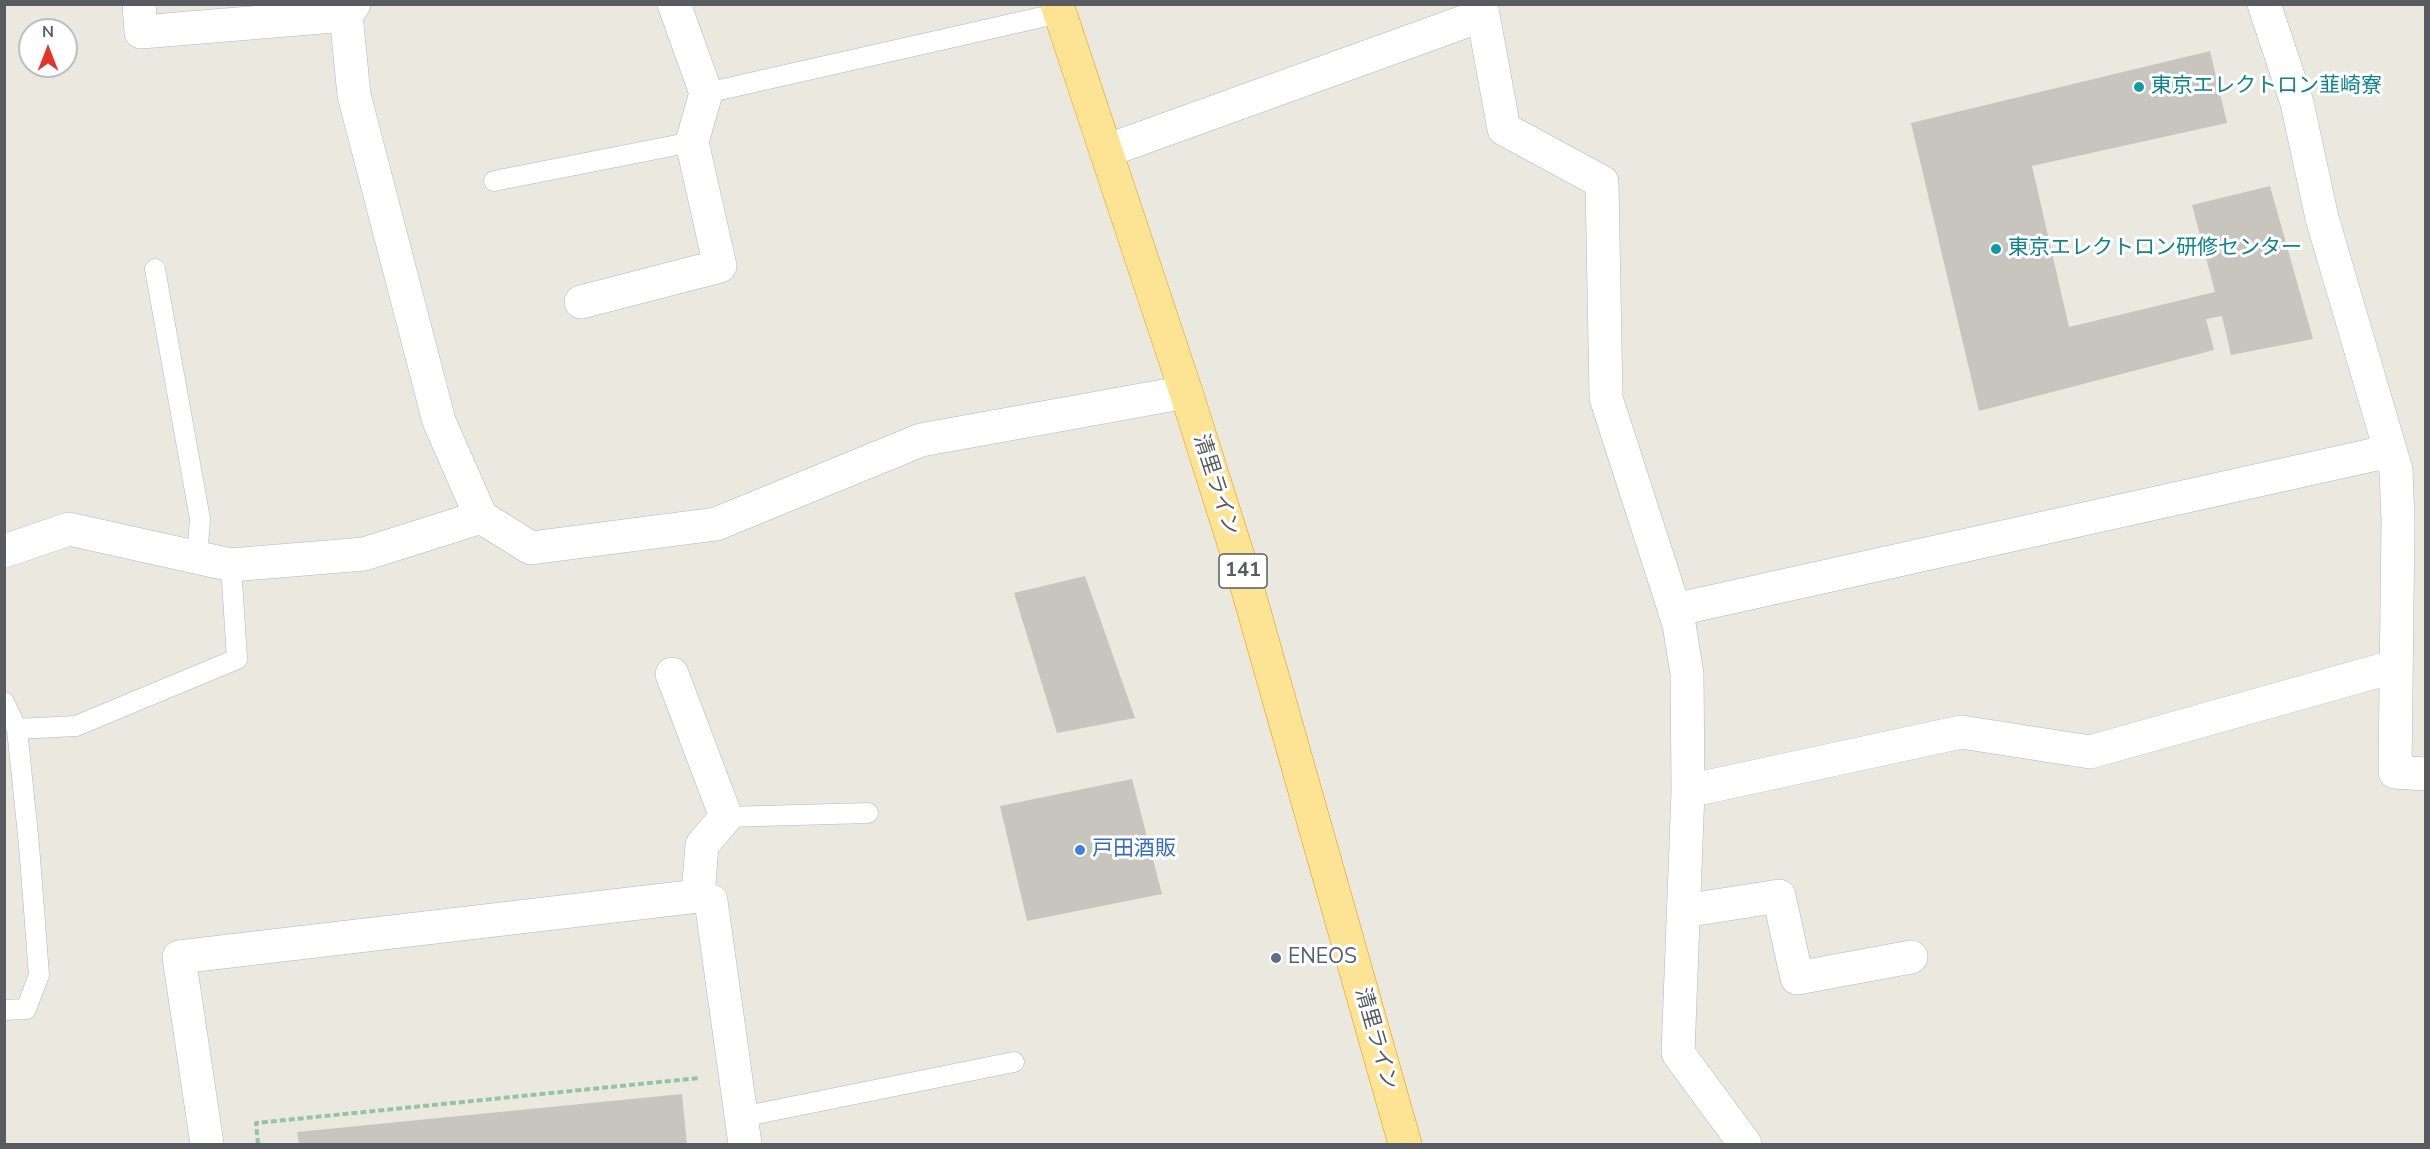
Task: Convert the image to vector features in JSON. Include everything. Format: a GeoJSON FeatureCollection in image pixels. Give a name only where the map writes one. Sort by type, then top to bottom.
{"type":"FeatureCollection","features":[{"type":"Feature","properties":{"kind":"highway","name":"清里ライン"},"geometry":{"type":"LineString","coordinates":[[1058,9],[1186,392],[1242,569],[1405,1144]]}},
{"type":"Feature","properties":{"kind":"street"},"geometry":{"type":"LineString","coordinates":[[139,4],[141,32],[350,10],[354,95],[439,421],[481,517],[531,548],[716,524],[921,440],[1186,392]]}},
{"type":"Feature","properties":{"kind":"street"},"geometry":{"type":"LineString","coordinates":[[581,302],[720,266],[692,142],[706,93],[674,4]]}},
{"type":"Feature","properties":{"kind":"street"},"geometry":{"type":"LineString","coordinates":[[2264,4],[2297,103],[2322,218],[2396,470],[2398,521],[2395,772],[2426,774]]}},
{"type":"Feature","properties":{"kind":"street"},"geometry":{"type":"LineString","coordinates":[[1106,151],[1482,10],[1504,129],[1602,182],[1606,398],[1679,624],[1687,674],[1688,791],[1678,1053],[1745,1144]]}},
{"type":"Feature","properties":{"kind":"street"},"geometry":{"type":"LineString","coordinates":[[1674,610],[2390,451]]}},
{"type":"Feature","properties":{"kind":"street"},"geometry":{"type":"LineString","coordinates":[[4,551],[69,529],[231,565],[364,554],[481,517]]}},
{"type":"Feature","properties":{"kind":"street"},"geometry":{"type":"LineString","coordinates":[[1688,791],[1961,732],[2090,752],[2396,666]]}},
{"type":"Feature","properties":{"kind":"street"},"geometry":{"type":"LineString","coordinates":[[672,674],[726,817],[702,845],[699,896]]}},
{"type":"Feature","properties":{"kind":"street"},"geometry":{"type":"LineString","coordinates":[[207,1144],[178,957],[699,896],[711,901],[743,1131]]}},
{"type":"Feature","properties":{"kind":"street"},"geometry":{"type":"LineString","coordinates":[[1684,911],[1779,896],[1797,978],[1911,957]]}},
{"type":"Feature","properties":{"kind":"lane"},"geometry":{"type":"LineString","coordinates":[[706,93],[1058,9]]}},
{"type":"Feature","properties":{"kind":"lane"},"geometry":{"type":"LineString","coordinates":[[494,181],[692,142]]}},
{"type":"Feature","properties":{"kind":"lane"},"geometry":{"type":"LineString","coordinates":[[156,269],[200,519],[198,558]]}},
{"type":"Feature","properties":{"kind":"lane"},"geometry":{"type":"LineString","coordinates":[[17,729],[76,726],[237,659],[231,565]]}},
{"type":"Feature","properties":{"kind":"lane"},"geometry":{"type":"LineString","coordinates":[[4,702],[17,729],[39,975],[26,1009],[4,1010]]}},
{"type":"Feature","properties":{"kind":"lane"},"geometry":{"type":"LineString","coordinates":[[726,817],[868,813]]}},
{"type":"Feature","properties":{"kind":"lane"},"geometry":{"type":"LineString","coordinates":[[743,1131],[1014,1062]]}},
{"type":"Feature","properties":{"kind":"path"},"geometry":{"type":"LineString","coordinates":[[258,1144],[256,1123],[735,1074]]}},
{"type":"Feature","properties":{"kind":"building","name":"東京エレクトロン研修センター"},"geometry":{"type":"Polygon","coordinates":[[[2210,51],[2227,123],[2032,166],[2069,327],[2215,292],[2192,205],[2270,186],[2313,339],[2231,355],[2222,316],[2206,319],[2214,350],[1979,411],[1911,123],[2210,51]]]}},
{"type":"Feature","properties":{"kind":"building"},"geometry":{"type":"Polygon","coordinates":[[[1085,576],[1135,718],[1057,733],[1014,593],[1085,576]]]}},
{"type":"Feature","properties":{"kind":"building","name":"戸田酒販"},"geometry":{"type":"Polygon","coordinates":[[[1132,779],[1162,894],[1027,921],[1000,806],[1132,779]]]}},
{"type":"Feature","properties":{"kind":"building"},"geometry":{"type":"Polygon","coordinates":[[[682,1094],[687,1144],[299,1144],[297,1132],[682,1094]]]}},
{"type":"Feature","properties":{"kind":"place","name":"東京エレクトロン韮崎寮"},"geometry":{"type":"Point","coordinates":[2139,87]}},
{"type":"Feature","properties":{"kind":"place","name":"東京エレクトロン研修センター"},"geometry":{"type":"Point","coordinates":[1996,249]}},
{"type":"Feature","properties":{"kind":"place","name":"戸田酒販"},"geometry":{"type":"Point","coordinates":[1080,850]}},
{"type":"Feature","properties":{"kind":"place","name":"ENEOS"},"geometry":{"type":"Point","coordinates":[1276,958]}}]}
